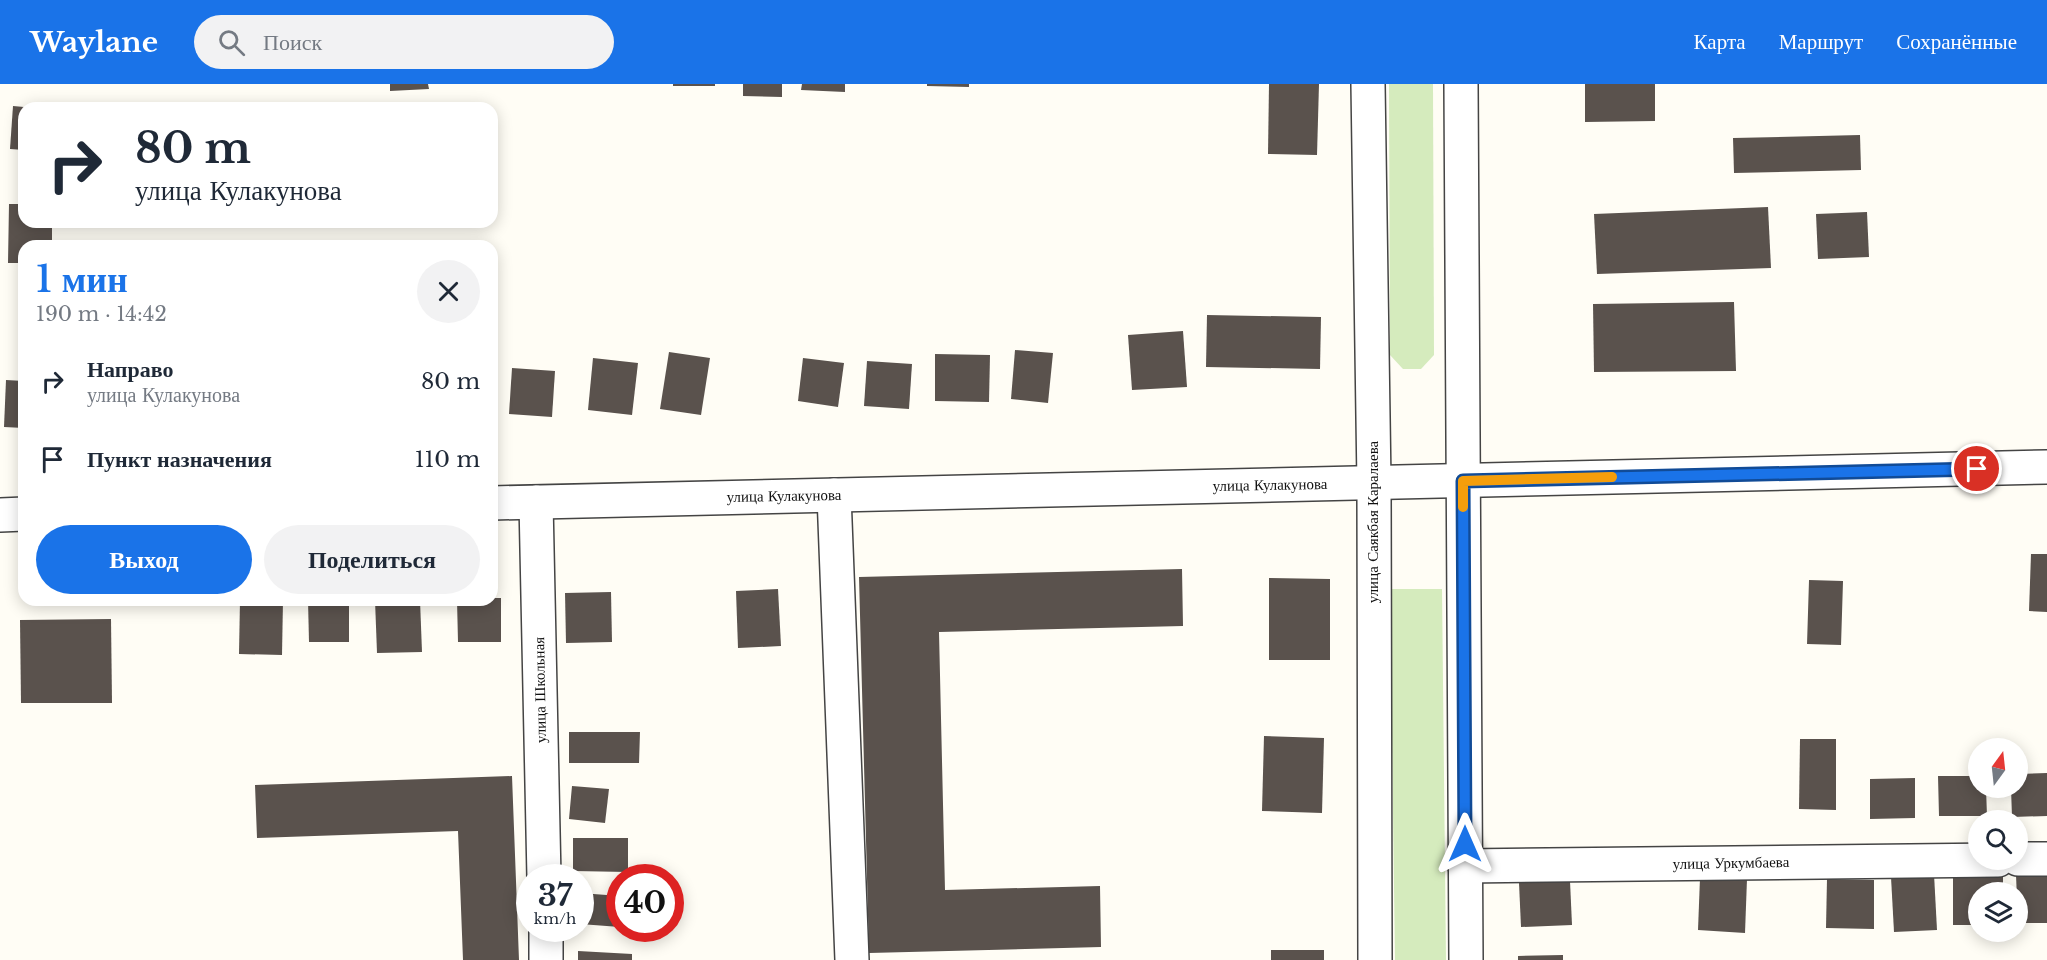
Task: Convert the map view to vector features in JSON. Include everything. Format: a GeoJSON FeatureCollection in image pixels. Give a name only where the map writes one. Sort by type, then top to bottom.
{"type":"FeatureCollection","features":[{"type":"Feature","properties":{"kind":"street","name":"улица Саякбая Каралаева"},"geometry":{"type":"LineString","coordinates":[[1368,84],[1374,483],[1375,960]]}},
{"type":"Feature","properties":{"kind":"street"},"geometry":{"type":"LineString","coordinates":[[1461,84],[1466,960]]}},
{"type":"Feature","properties":{"kind":"street","name":"улица Кулакунова"},"geometry":{"type":"LineString","coordinates":[[498,503],[2047,467]]}},
{"type":"Feature","properties":{"kind":"street"},"geometry":{"type":"LineString","coordinates":[[834,495],[852,960]]}},
{"type":"Feature","properties":{"kind":"street","name":"улица Школьная"},"geometry":{"type":"LineString","coordinates":[[536,502],[544,864]]}},
{"type":"Feature","properties":{"kind":"street"},"geometry":{"type":"LineString","coordinates":[[0,515],[18,514]]}},
{"type":"Feature","properties":{"kind":"street"},"geometry":{"type":"LineString","coordinates":[[2028,859],[2047,859]]}},
{"type":"Feature","properties":{"kind":"street","name":"улица Уркумбаева"},"geometry":{"type":"LineString","coordinates":[[1465,866],[1968,860]]}},
{"type":"Feature","properties":{"kind":"street"},"geometry":{"type":"LineString","coordinates":[[546,942],[546,960]]}},
{"type":"Feature","properties":{"kind":"green space"},"geometry":{"type":"Polygon","coordinates":[[[1389,84],[1433,84],[1434,355],[1421,369],[1403,369],[1390,355],[1389,84]]]}},
{"type":"Feature","properties":{"kind":"green space"},"geometry":{"type":"Polygon","coordinates":[[[1390,589],[1442,589],[1446,960],[1395,960],[1390,589]]]}},
{"type":"Feature","properties":{"kind":"building"},"geometry":{"type":"Polygon","coordinates":[[[390,84],[428,84],[429,89],[390,91],[390,84]]]}},
{"type":"Feature","properties":{"kind":"building"},"geometry":{"type":"Polygon","coordinates":[[[673,84],[715,84],[715,86],[673,86],[673,84]]]}},
{"type":"Feature","properties":{"kind":"building"},"geometry":{"type":"Polygon","coordinates":[[[743,84],[782,84],[782,97],[743,96],[743,84]]]}},
{"type":"Feature","properties":{"kind":"building"},"geometry":{"type":"Polygon","coordinates":[[[802,84],[845,84],[845,92],[801,90],[802,84]]]}},
{"type":"Feature","properties":{"kind":"building"},"geometry":{"type":"Polygon","coordinates":[[[927,84],[969,84],[969,87],[927,86],[927,84]]]}},
{"type":"Feature","properties":{"kind":"building"},"geometry":{"type":"Polygon","coordinates":[[[1269,84],[1319,84],[1317,155],[1268,154],[1269,84]]]}},
{"type":"Feature","properties":{"kind":"building"},"geometry":{"type":"Polygon","coordinates":[[[1585,84],[1655,84],[1655,121],[1585,122],[1585,84]]]}},
{"type":"Feature","properties":{"kind":"building"},"geometry":{"type":"Polygon","coordinates":[[[13,106],[18,106],[18,150],[10,149],[13,106]]]}},
{"type":"Feature","properties":{"kind":"building"},"geometry":{"type":"Polygon","coordinates":[[[1860,135],[1861,170],[1734,173],[1733,138],[1860,135]]]}},
{"type":"Feature","properties":{"kind":"building"},"geometry":{"type":"Polygon","coordinates":[[[9,204],[18,204],[18,228],[52,228],[52,240],[18,240],[18,263],[8,263],[9,204]]]}},
{"type":"Feature","properties":{"kind":"building"},"geometry":{"type":"Polygon","coordinates":[[[1768,207],[1771,268],[1597,274],[1594,214],[1768,207]]]}},
{"type":"Feature","properties":{"kind":"building"},"geometry":{"type":"Polygon","coordinates":[[[1867,212],[1869,257],[1818,259],[1816,214],[1867,212]]]}},
{"type":"Feature","properties":{"kind":"building"},"geometry":{"type":"Polygon","coordinates":[[[1734,302],[1736,371],[1594,372],[1593,304],[1734,302]]]}},
{"type":"Feature","properties":{"kind":"building"},"geometry":{"type":"Polygon","coordinates":[[[1207,315],[1321,317],[1320,369],[1206,367],[1207,315]]]}},
{"type":"Feature","properties":{"kind":"building"},"geometry":{"type":"Polygon","coordinates":[[[1183,331],[1187,387],[1132,390],[1128,335],[1183,331]]]}},
{"type":"Feature","properties":{"kind":"building"},"geometry":{"type":"Polygon","coordinates":[[[1015,350],[1053,353],[1048,403],[1011,399],[1015,350]]]}},
{"type":"Feature","properties":{"kind":"building"},"geometry":{"type":"Polygon","coordinates":[[[669,352],[710,358],[701,415],[660,409],[669,352]]]}},
{"type":"Feature","properties":{"kind":"building"},"geometry":{"type":"Polygon","coordinates":[[[935,354],[990,355],[989,402],[935,401],[935,354]]]}},
{"type":"Feature","properties":{"kind":"building"},"geometry":{"type":"Polygon","coordinates":[[[593,358],[638,363],[632,415],[588,410],[593,358]]]}},
{"type":"Feature","properties":{"kind":"building"},"geometry":{"type":"Polygon","coordinates":[[[803,358],[844,363],[838,407],[798,401],[803,358]]]}},
{"type":"Feature","properties":{"kind":"building"},"geometry":{"type":"Polygon","coordinates":[[[867,361],[912,364],[909,409],[864,406],[867,361]]]}},
{"type":"Feature","properties":{"kind":"building"},"geometry":{"type":"Polygon","coordinates":[[[512,368],[555,371],[552,417],[509,414],[512,368]]]}},
{"type":"Feature","properties":{"kind":"building"},"geometry":{"type":"Polygon","coordinates":[[[6,380],[18,381],[18,428],[4,427],[6,380]]]}},
{"type":"Feature","properties":{"kind":"building"},"geometry":{"type":"Polygon","coordinates":[[[2031,554],[2047,554],[2047,612],[2029,611],[2031,554]]]}},
{"type":"Feature","properties":{"kind":"building"},"geometry":{"type":"Polygon","coordinates":[[[1182,569],[1183,626],[939,632],[945,890],[1100,886],[1101,947],[869,953],[859,577],[1182,569]]]}},
{"type":"Feature","properties":{"kind":"building"},"geometry":{"type":"Polygon","coordinates":[[[1269,578],[1330,579],[1330,660],[1269,660],[1269,578]]]}},
{"type":"Feature","properties":{"kind":"building"},"geometry":{"type":"Polygon","coordinates":[[[1809,580],[1843,581],[1841,645],[1807,644],[1809,580]]]}},
{"type":"Feature","properties":{"kind":"building"},"geometry":{"type":"Polygon","coordinates":[[[778,589],[781,646],[738,648],[736,591],[778,589]]]}},
{"type":"Feature","properties":{"kind":"building"},"geometry":{"type":"Polygon","coordinates":[[[611,592],[612,642],[566,643],[565,593],[611,592]]]}},
{"type":"Feature","properties":{"kind":"building"},"geometry":{"type":"Polygon","coordinates":[[[498,598],[501,598],[501,642],[458,642],[457,606],[498,606],[498,598]]]}},
{"type":"Feature","properties":{"kind":"building"},"geometry":{"type":"Polygon","coordinates":[[[240,606],[283,606],[282,655],[239,654],[240,606]]]}},
{"type":"Feature","properties":{"kind":"building"},"geometry":{"type":"Polygon","coordinates":[[[308,606],[349,606],[349,642],[309,642],[308,606]]]}},
{"type":"Feature","properties":{"kind":"building"},"geometry":{"type":"Polygon","coordinates":[[[375,606],[420,606],[422,652],[377,653],[375,606]]]}},
{"type":"Feature","properties":{"kind":"building"},"geometry":{"type":"Polygon","coordinates":[[[111,619],[112,703],[21,703],[20,620],[111,619]]]}},
{"type":"Feature","properties":{"kind":"building"},"geometry":{"type":"Polygon","coordinates":[[[569,732],[640,732],[639,763],[569,763],[569,732]]]}},
{"type":"Feature","properties":{"kind":"building"},"geometry":{"type":"Polygon","coordinates":[[[1264,736],[1324,738],[1322,813],[1262,811],[1264,736]]]}},
{"type":"Feature","properties":{"kind":"building"},"geometry":{"type":"Polygon","coordinates":[[[1800,739],[1836,739],[1836,810],[1799,809],[1800,739]]]}},
{"type":"Feature","properties":{"kind":"building"},"geometry":{"type":"Polygon","coordinates":[[[2047,773],[2047,816],[2028,817],[2028,810],[2012,810],[2011,798],[2028,798],[2028,774],[2047,773]]]}},
{"type":"Feature","properties":{"kind":"building"},"geometry":{"type":"Polygon","coordinates":[[[512,776],[516,942],[518,942],[519,960],[463,960],[458,831],[257,838],[255,785],[512,776]]]}},
{"type":"Feature","properties":{"kind":"building"},"geometry":{"type":"Polygon","coordinates":[[[1938,776],[1968,776],[1968,798],[1986,798],[1987,810],[1968,810],[1968,816],[1939,816],[1938,776]]]}},
{"type":"Feature","properties":{"kind":"building"},"geometry":{"type":"Polygon","coordinates":[[[1915,778],[1915,818],[1870,819],[1870,779],[1915,778]]]}},
{"type":"Feature","properties":{"kind":"building"},"geometry":{"type":"Polygon","coordinates":[[[572,786],[609,789],[605,823],[569,819],[572,786]]]}},
{"type":"Feature","properties":{"kind":"building"},"geometry":{"type":"Polygon","coordinates":[[[573,838],[628,838],[628,864],[606,864],[606,872],[594,871],[594,864],[573,864],[573,838]]]}},
{"type":"Feature","properties":{"kind":"building"},"geometry":{"type":"Polygon","coordinates":[[[1934,874],[1937,930],[1894,932],[1891,877],[1934,874]]]}},
{"type":"Feature","properties":{"kind":"building"},"geometry":{"type":"Polygon","coordinates":[[[2047,874],[2047,923],[2028,923],[2028,882],[2016,882],[2016,875],[2047,874]]]}},
{"type":"Feature","properties":{"kind":"building"},"geometry":{"type":"Polygon","coordinates":[[[2003,876],[2003,882],[1968,882],[1968,925],[1953,925],[1953,877],[2003,876]]]}},
{"type":"Feature","properties":{"kind":"building"},"geometry":{"type":"Polygon","coordinates":[[[1700,878],[1747,879],[1745,933],[1698,930],[1700,878]]]}},
{"type":"Feature","properties":{"kind":"building"},"geometry":{"type":"Polygon","coordinates":[[[1827,879],[1874,880],[1874,929],[1826,928],[1827,879]]]}},
{"type":"Feature","properties":{"kind":"building"},"geometry":{"type":"Polygon","coordinates":[[[1570,881],[1572,925],[1521,927],[1519,883],[1570,881]]]}},
{"type":"Feature","properties":{"kind":"building"},"geometry":{"type":"Polygon","coordinates":[[[594,894],[606,895],[606,926],[594,925],[594,894]]]}},
{"type":"Feature","properties":{"kind":"building"},"geometry":{"type":"Polygon","coordinates":[[[1271,950],[1324,950],[1324,960],[1271,960],[1271,950]]]}},
{"type":"Feature","properties":{"kind":"building"},"geometry":{"type":"Polygon","coordinates":[[[578,951],[632,954],[632,960],[578,960],[578,951]]]}},
{"type":"Feature","properties":{"kind":"building"},"geometry":{"type":"Polygon","coordinates":[[[1563,955],[1563,960],[1518,960],[1518,956],[1563,955]]]}},
{"type":"Feature","properties":{"kind":"slow traffic"},"geometry":{"type":"LineString","coordinates":[[1463,507],[1463,481],[1612,477]]}},
{"type":"Feature","properties":{"kind":"route"},"geometry":{"type":"LineString","coordinates":[[1465,844],[1463,481],[1977,469]]}}]}
